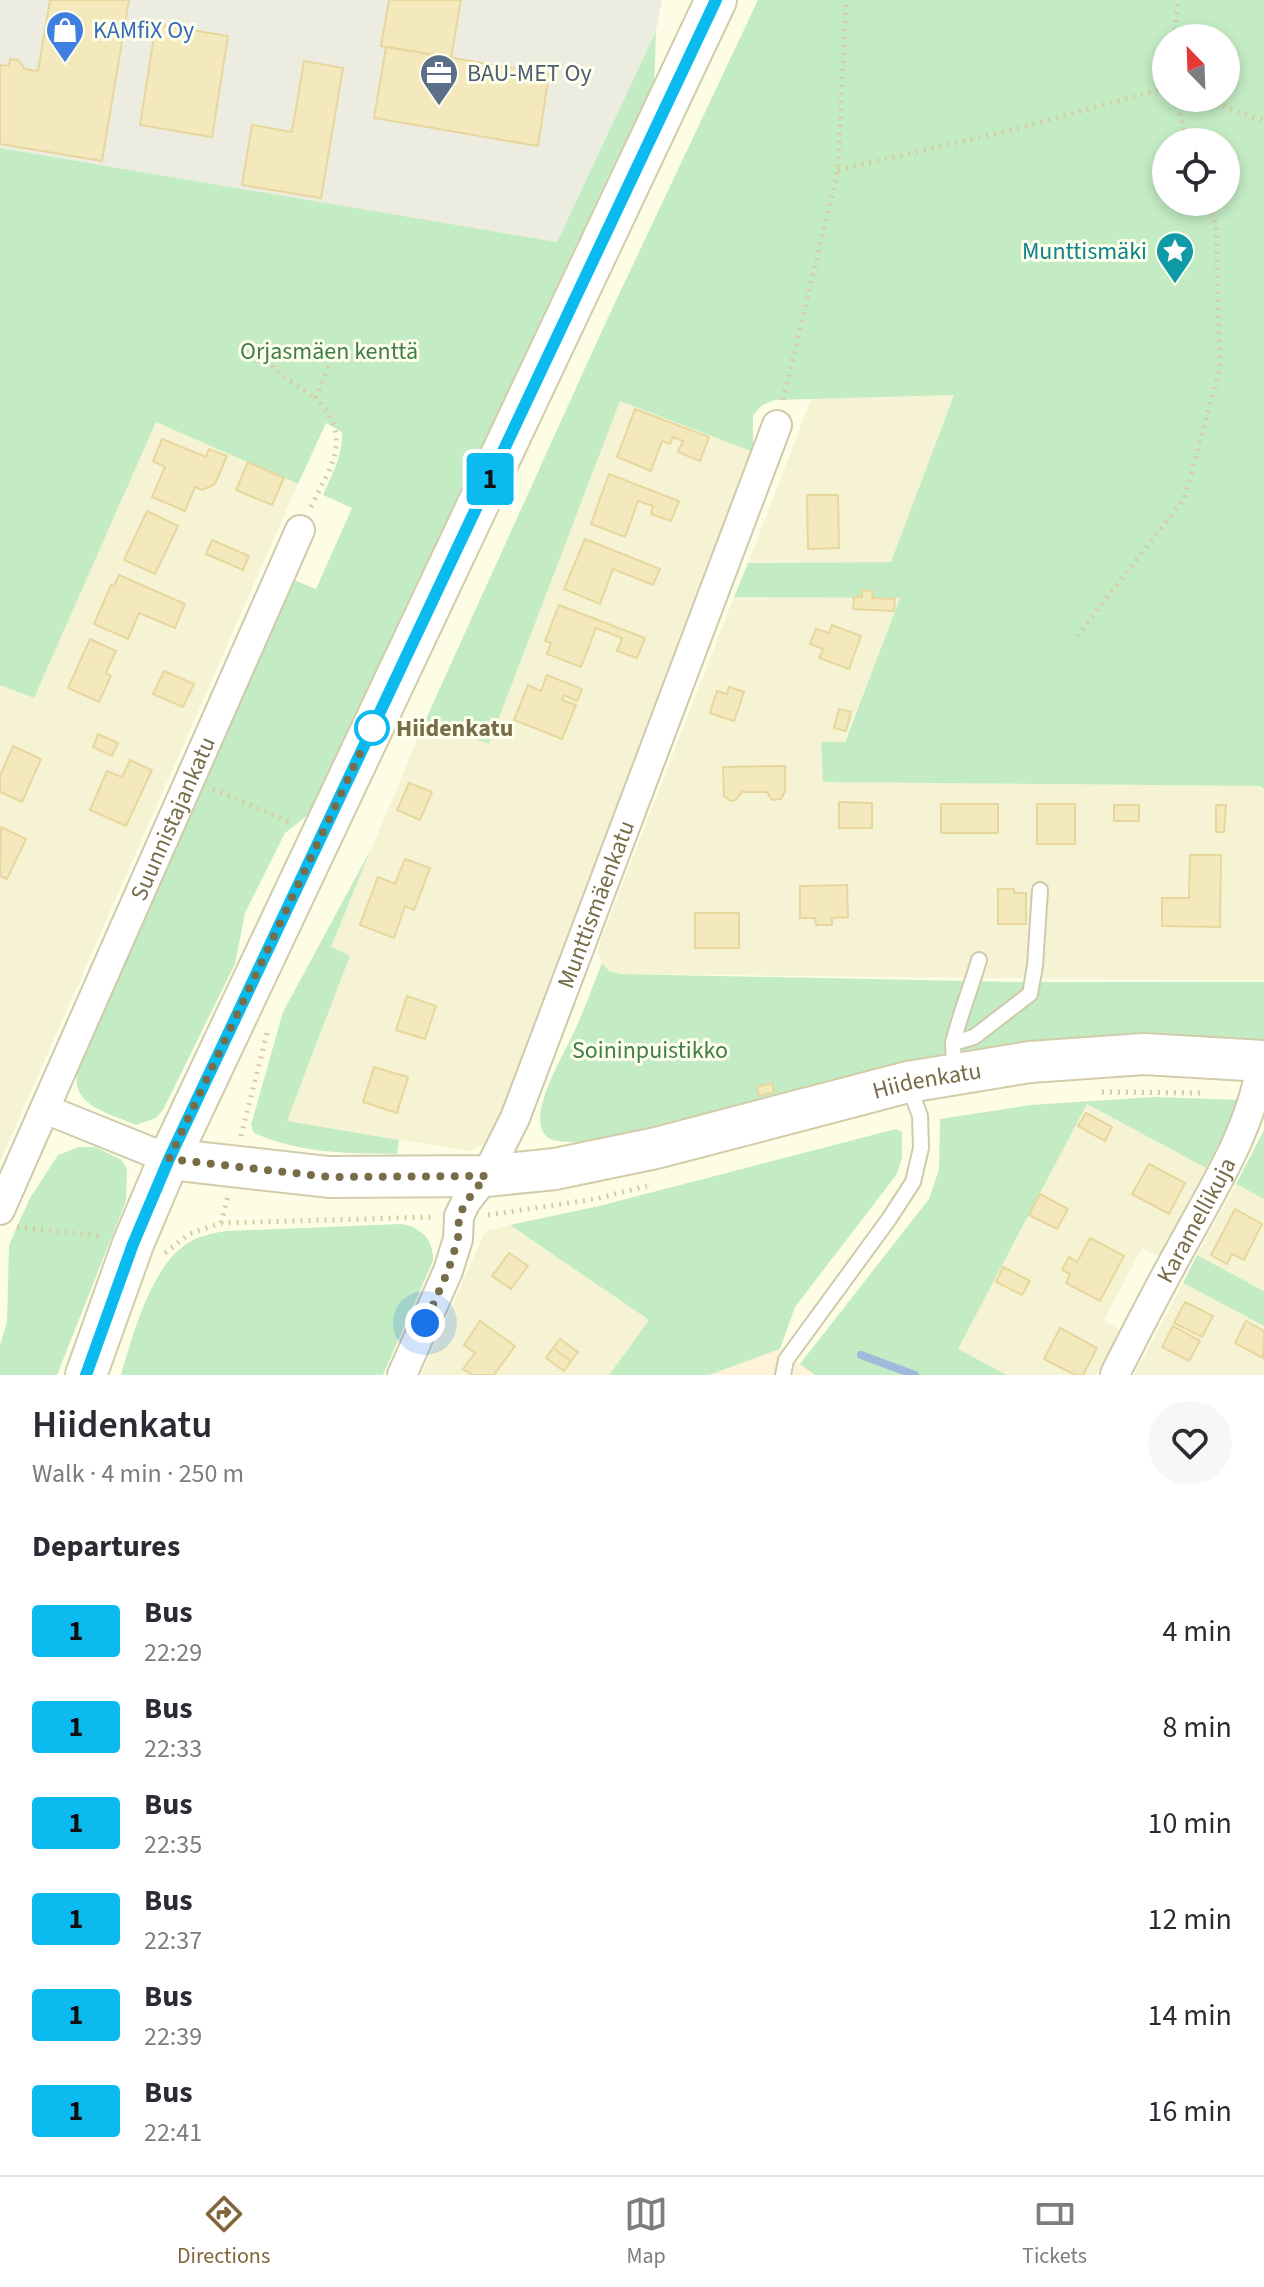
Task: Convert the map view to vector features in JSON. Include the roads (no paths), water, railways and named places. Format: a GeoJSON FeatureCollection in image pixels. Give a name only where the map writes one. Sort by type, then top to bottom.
{"type":"FeatureCollection","features":[{"type":"Feature","properties":{"kind":"street"},"geometry":{"type":"LineString","coordinates":[[86,1375],[133,1244],[169,1159],[716,0]]}},
{"type":"Feature","properties":{"kind":"street","name":"Munttismäenkatu"},"geometry":{"type":"LineString","coordinates":[[402,1375],[448,1271],[458,1239],[459,1216],[486,1176],[520,1104],[777,425]]}},
{"type":"Feature","properties":{"kind":"street","name":"Suunnistajankatu"},"geometry":{"type":"LineString","coordinates":[[7,1218],[45,1109],[300,530]]}},
{"type":"Feature","properties":{"kind":"street","name":"Hiidenkatu"},"geometry":{"type":"LineString","coordinates":[[169,1159],[329,1177],[486,1176],[555,1169],[656,1148],[908,1082],[954,1058],[1030,1062],[1144,1054],[1263,1061]]}},
{"type":"Feature","properties":{"kind":"street","name":"Karamellikuja"},"geometry":{"type":"LineString","coordinates":[[1115,1374],[1227,1164],[1254,1102],[1263,1061]]}},
{"type":"Feature","properties":{"kind":"street"},"geometry":{"type":"LineString","coordinates":[[45,1109],[169,1159]]}},
{"type":"Feature","properties":{"kind":"lane"},"geometry":{"type":"LineString","coordinates":[[954,1058],[974,1037],[1030,994],[1040,890]]}},
{"type":"Feature","properties":{"kind":"lane"},"geometry":{"type":"LineString","coordinates":[[954,1058],[960,1011],[968,999],[979,960]]}},
{"type":"Feature","properties":{"kind":"lane"},"geometry":{"type":"LineString","coordinates":[[783,1375],[786,1360],[913,1182],[921,1148],[920,1116],[908,1082]]}},
{"type":"Feature","properties":{"kind":"waterway"},"geometry":{"type":"LineString","coordinates":[[861,1355],[915,1375]]}},
{"type":"Feature","properties":{"kind":"place","name":"KAMfiX Oy"},"geometry":{"type":"Point","coordinates":[65,64]}},
{"type":"Feature","properties":{"kind":"place","name":"BAU-MET Oy"},"geometry":{"type":"Point","coordinates":[439,107]}},
{"type":"Feature","properties":{"kind":"place","name":"Munttismäki"},"geometry":{"type":"Point","coordinates":[1175,285]}},
{"type":"Feature","properties":{"kind":"place","name":"Hiidenkatu"},"geometry":{"type":"Point","coordinates":[372,728]}},
{"type":"Feature","properties":{"kind":"park label","name":"Orjasmäen kenttä"},"geometry":{"type":"Point","coordinates":[329,351]}},
{"type":"Feature","properties":{"kind":"park label","name":"Soininpuistikko"},"geometry":{"type":"Point","coordinates":[650,1050]}}]}
